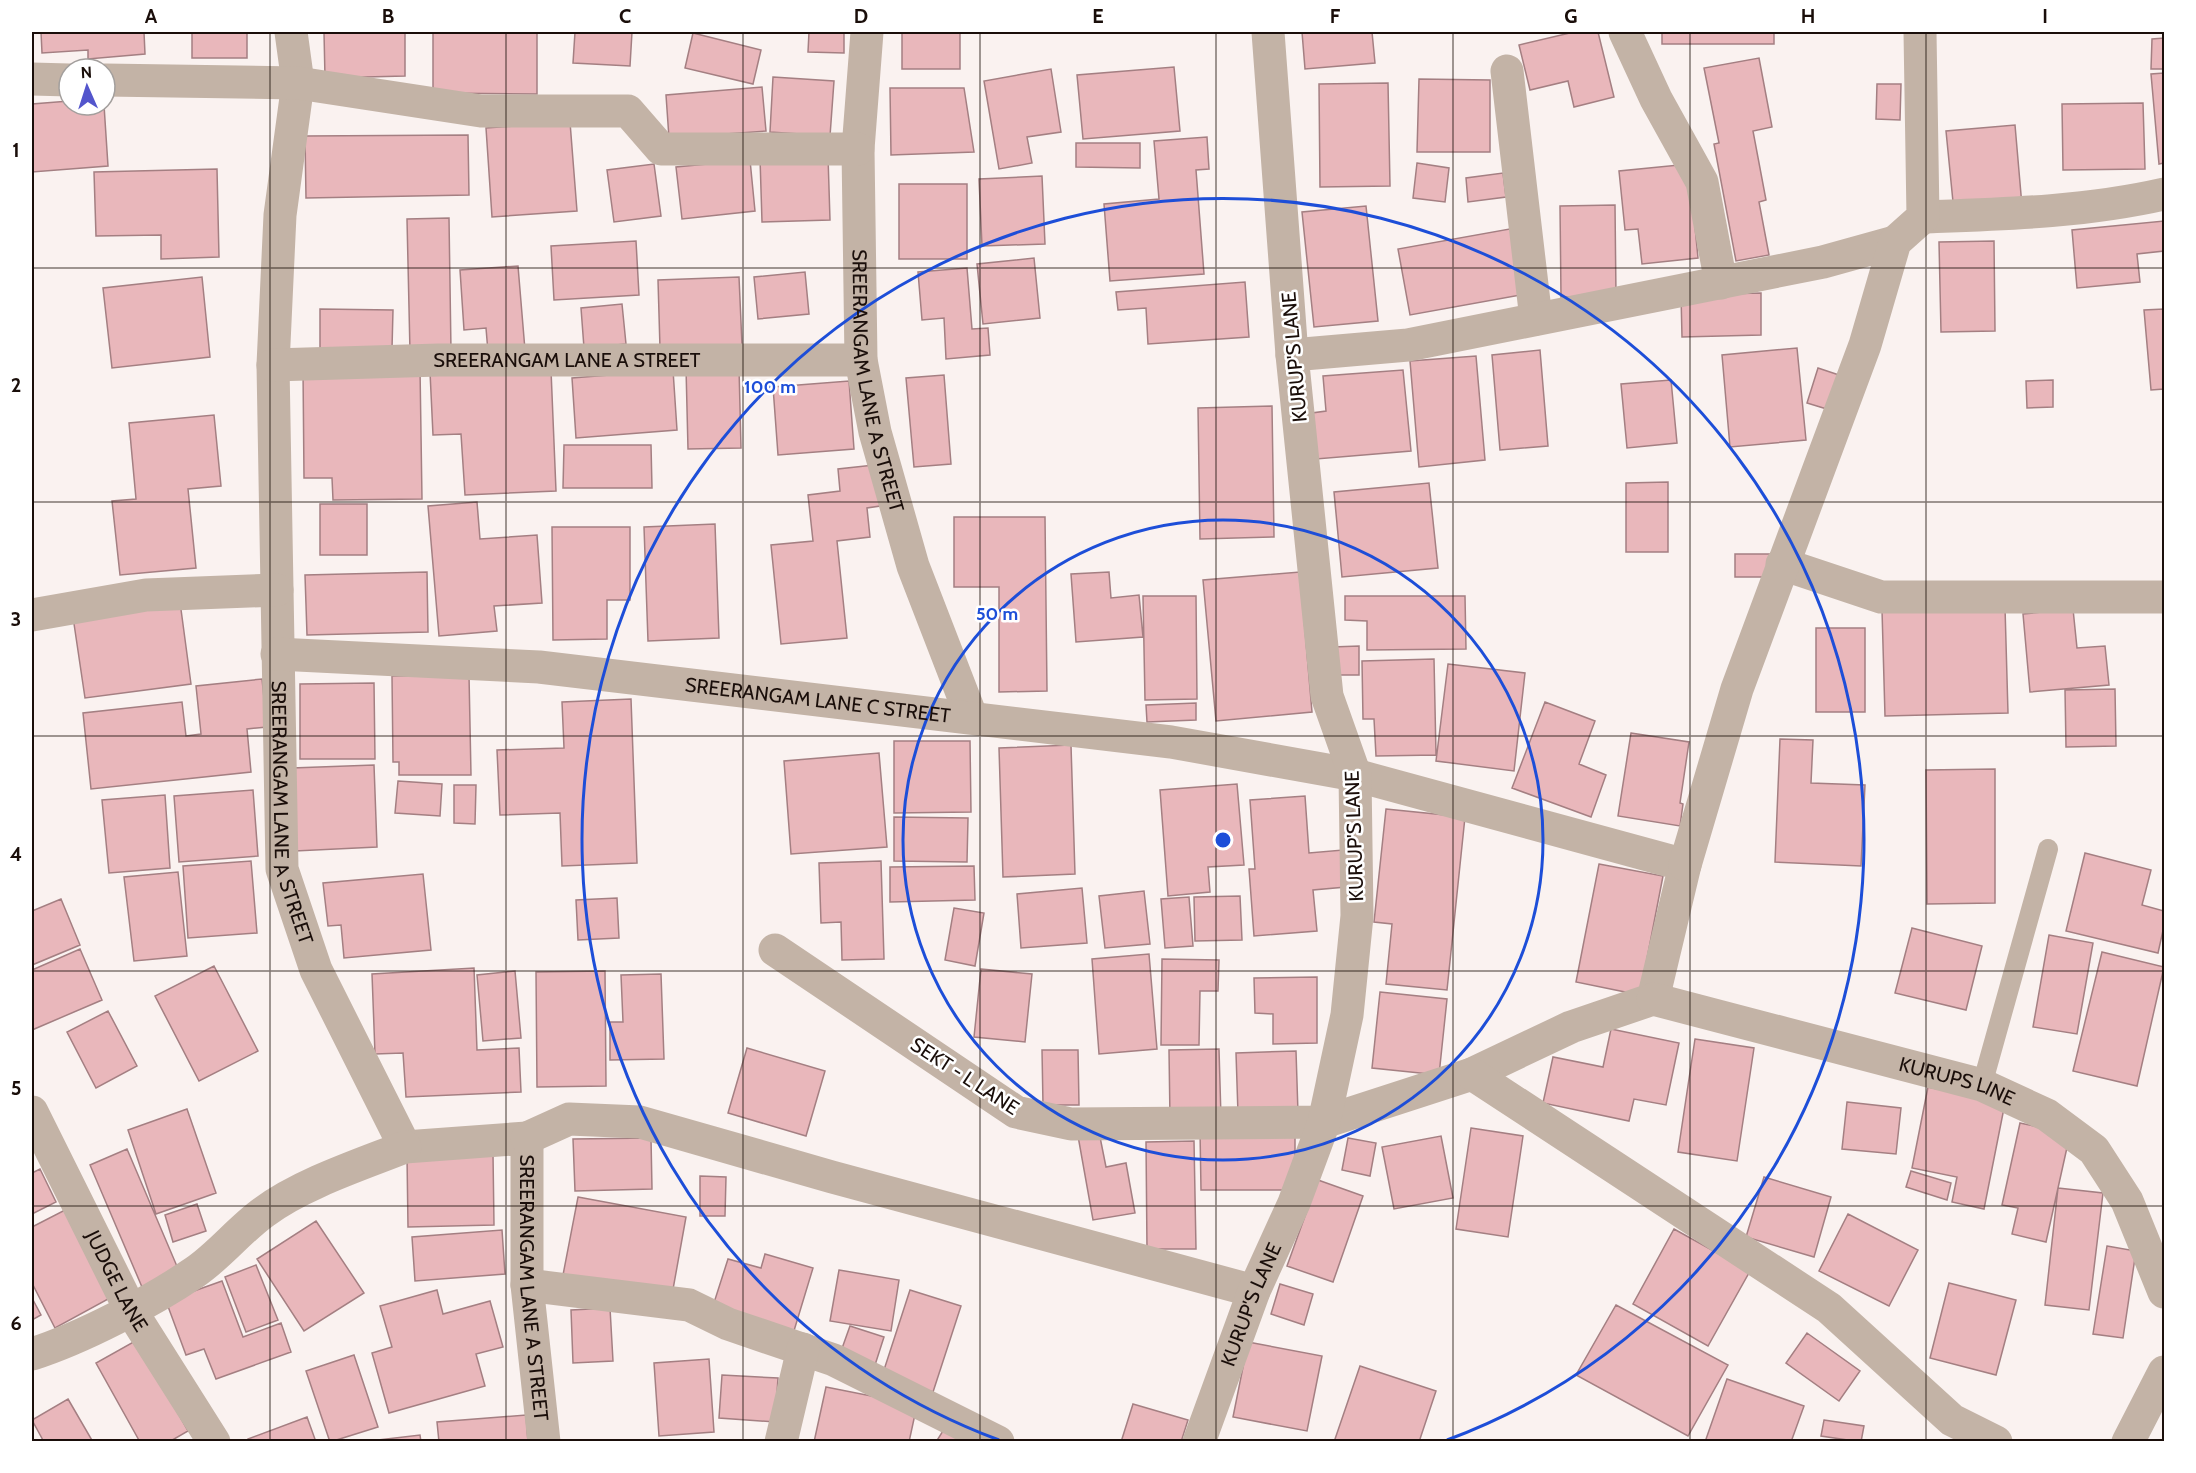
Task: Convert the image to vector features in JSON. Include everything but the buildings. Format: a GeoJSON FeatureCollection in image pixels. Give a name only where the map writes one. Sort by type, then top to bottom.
{"type":"FeatureCollection","features":[{"type":"Feature","properties":{"kind":"street","name":"SREERANGAM LANE A STREET"},"geometry":{"type":"LineString","coordinates":[[291,32],[297,83],[280,215],[273,365],[282,869],[316,970],[405,1147],[527,1138],[526,1285],[544,1442]]}},
{"type":"Feature","properties":{"kind":"street","name":"SREERANGAM LANE A STREET"},"geometry":{"type":"LineString","coordinates":[[867,32],[858,149],[861,360],[875,432],[913,566],[971,716]]}},
{"type":"Feature","properties":{"kind":"street","name":"KURUP'S LANE"},"geometry":{"type":"LineString","coordinates":[[1199,1442],[1254,1291],[1294,1203],[1324,1122],[1347,1015],[1357,916],[1355,775],[1327,696],[1292,355],[1268,32]]}},
{"type":"Feature","properties":{"kind":"street"},"geometry":{"type":"LineString","coordinates":[[1625,32],[1656,99],[1702,182],[1721,283]]}},
{"type":"Feature","properties":{"kind":"street"},"geometry":{"type":"LineString","coordinates":[[1920,32],[1923,218]]}},
{"type":"Feature","properties":{"kind":"street"},"geometry":{"type":"LineString","coordinates":[[1507,71],[1536,319]]}},
{"type":"Feature","properties":{"kind":"street"},"geometry":{"type":"LineString","coordinates":[[32,79],[57,80]]}},
{"type":"Feature","properties":{"kind":"street"},"geometry":{"type":"LineString","coordinates":[[117,80],[297,83],[481,111],[628,111],[661,149],[858,149]]}},
{"type":"Feature","properties":{"kind":"street"},"geometry":{"type":"LineString","coordinates":[[1292,355],[1408,345],[1823,262],[1895,242],[1923,218],[2080,209],[2116,205],[2164,194]]}},
{"type":"Feature","properties":{"kind":"street"},"geometry":{"type":"LineString","coordinates":[[1653,999],[1685,865],[1737,689],[1865,345],[1895,242]]}},
{"type":"Feature","properties":{"kind":"street","name":"SREERANGAM LANE A STREET"},"geometry":{"type":"LineString","coordinates":[[273,365],[439,360],[861,360]]}},
{"type":"Feature","properties":{"kind":"street"},"geometry":{"type":"LineString","coordinates":[[1782,564],[1881,597],[2164,597]]}},
{"type":"Feature","properties":{"kind":"street"},"geometry":{"type":"LineString","coordinates":[[32,615],[146,595],[277,591]]}},
{"type":"Feature","properties":{"kind":"street","name":"SREERANGAM LANE C STREET"},"geometry":{"type":"LineString","coordinates":[[277,654],[539,667],[971,716],[1172,742],[1355,775],[1685,865]]}},
{"type":"Feature","properties":{"kind":"street","name":"SEKT - L LANE"},"geometry":{"type":"LineString","coordinates":[[775,950],[1016,1113],[1071,1124],[1324,1122],[1472,1074],[1571,1027],[1653,999]]}},
{"type":"Feature","properties":{"kind":"street","name":"KURUPS LINE"},"geometry":{"type":"LineString","coordinates":[[1653,999],[1982,1084],[2047,1115],[2094,1150],[2127,1201],[2164,1292]]}},
{"type":"Feature","properties":{"kind":"street"},"geometry":{"type":"LineString","coordinates":[[1472,1074],[1828,1308],[1952,1420],[1996,1442]]}},
{"type":"Feature","properties":{"kind":"street","name":"JUDGE LANE"},"geometry":{"type":"LineString","coordinates":[[32,1112],[130,1309],[214,1442]]}},
{"type":"Feature","properties":{"kind":"street"},"geometry":{"type":"LineString","coordinates":[[527,1138],[569,1119],[640,1122],[832,1178],[1254,1291]]}},
{"type":"Feature","properties":{"kind":"street"},"geometry":{"type":"LineString","coordinates":[[32,1354],[130,1309],[196,1271],[265,1211],[331,1176],[405,1147]]}},
{"type":"Feature","properties":{"kind":"street"},"geometry":{"type":"LineString","coordinates":[[526,1285],[689,1305],[728,1324],[834,1360],[998,1442]]}},
{"type":"Feature","properties":{"kind":"street"},"geometry":{"type":"LineString","coordinates":[[781,1442],[803,1349]]}},
{"type":"Feature","properties":{"kind":"street"},"geometry":{"type":"LineString","coordinates":[[2128,1442],[2164,1372]]}},
{"type":"Feature","properties":{"kind":"lane"},"geometry":{"type":"LineString","coordinates":[[1982,1084],[2048,849]]}}]}
